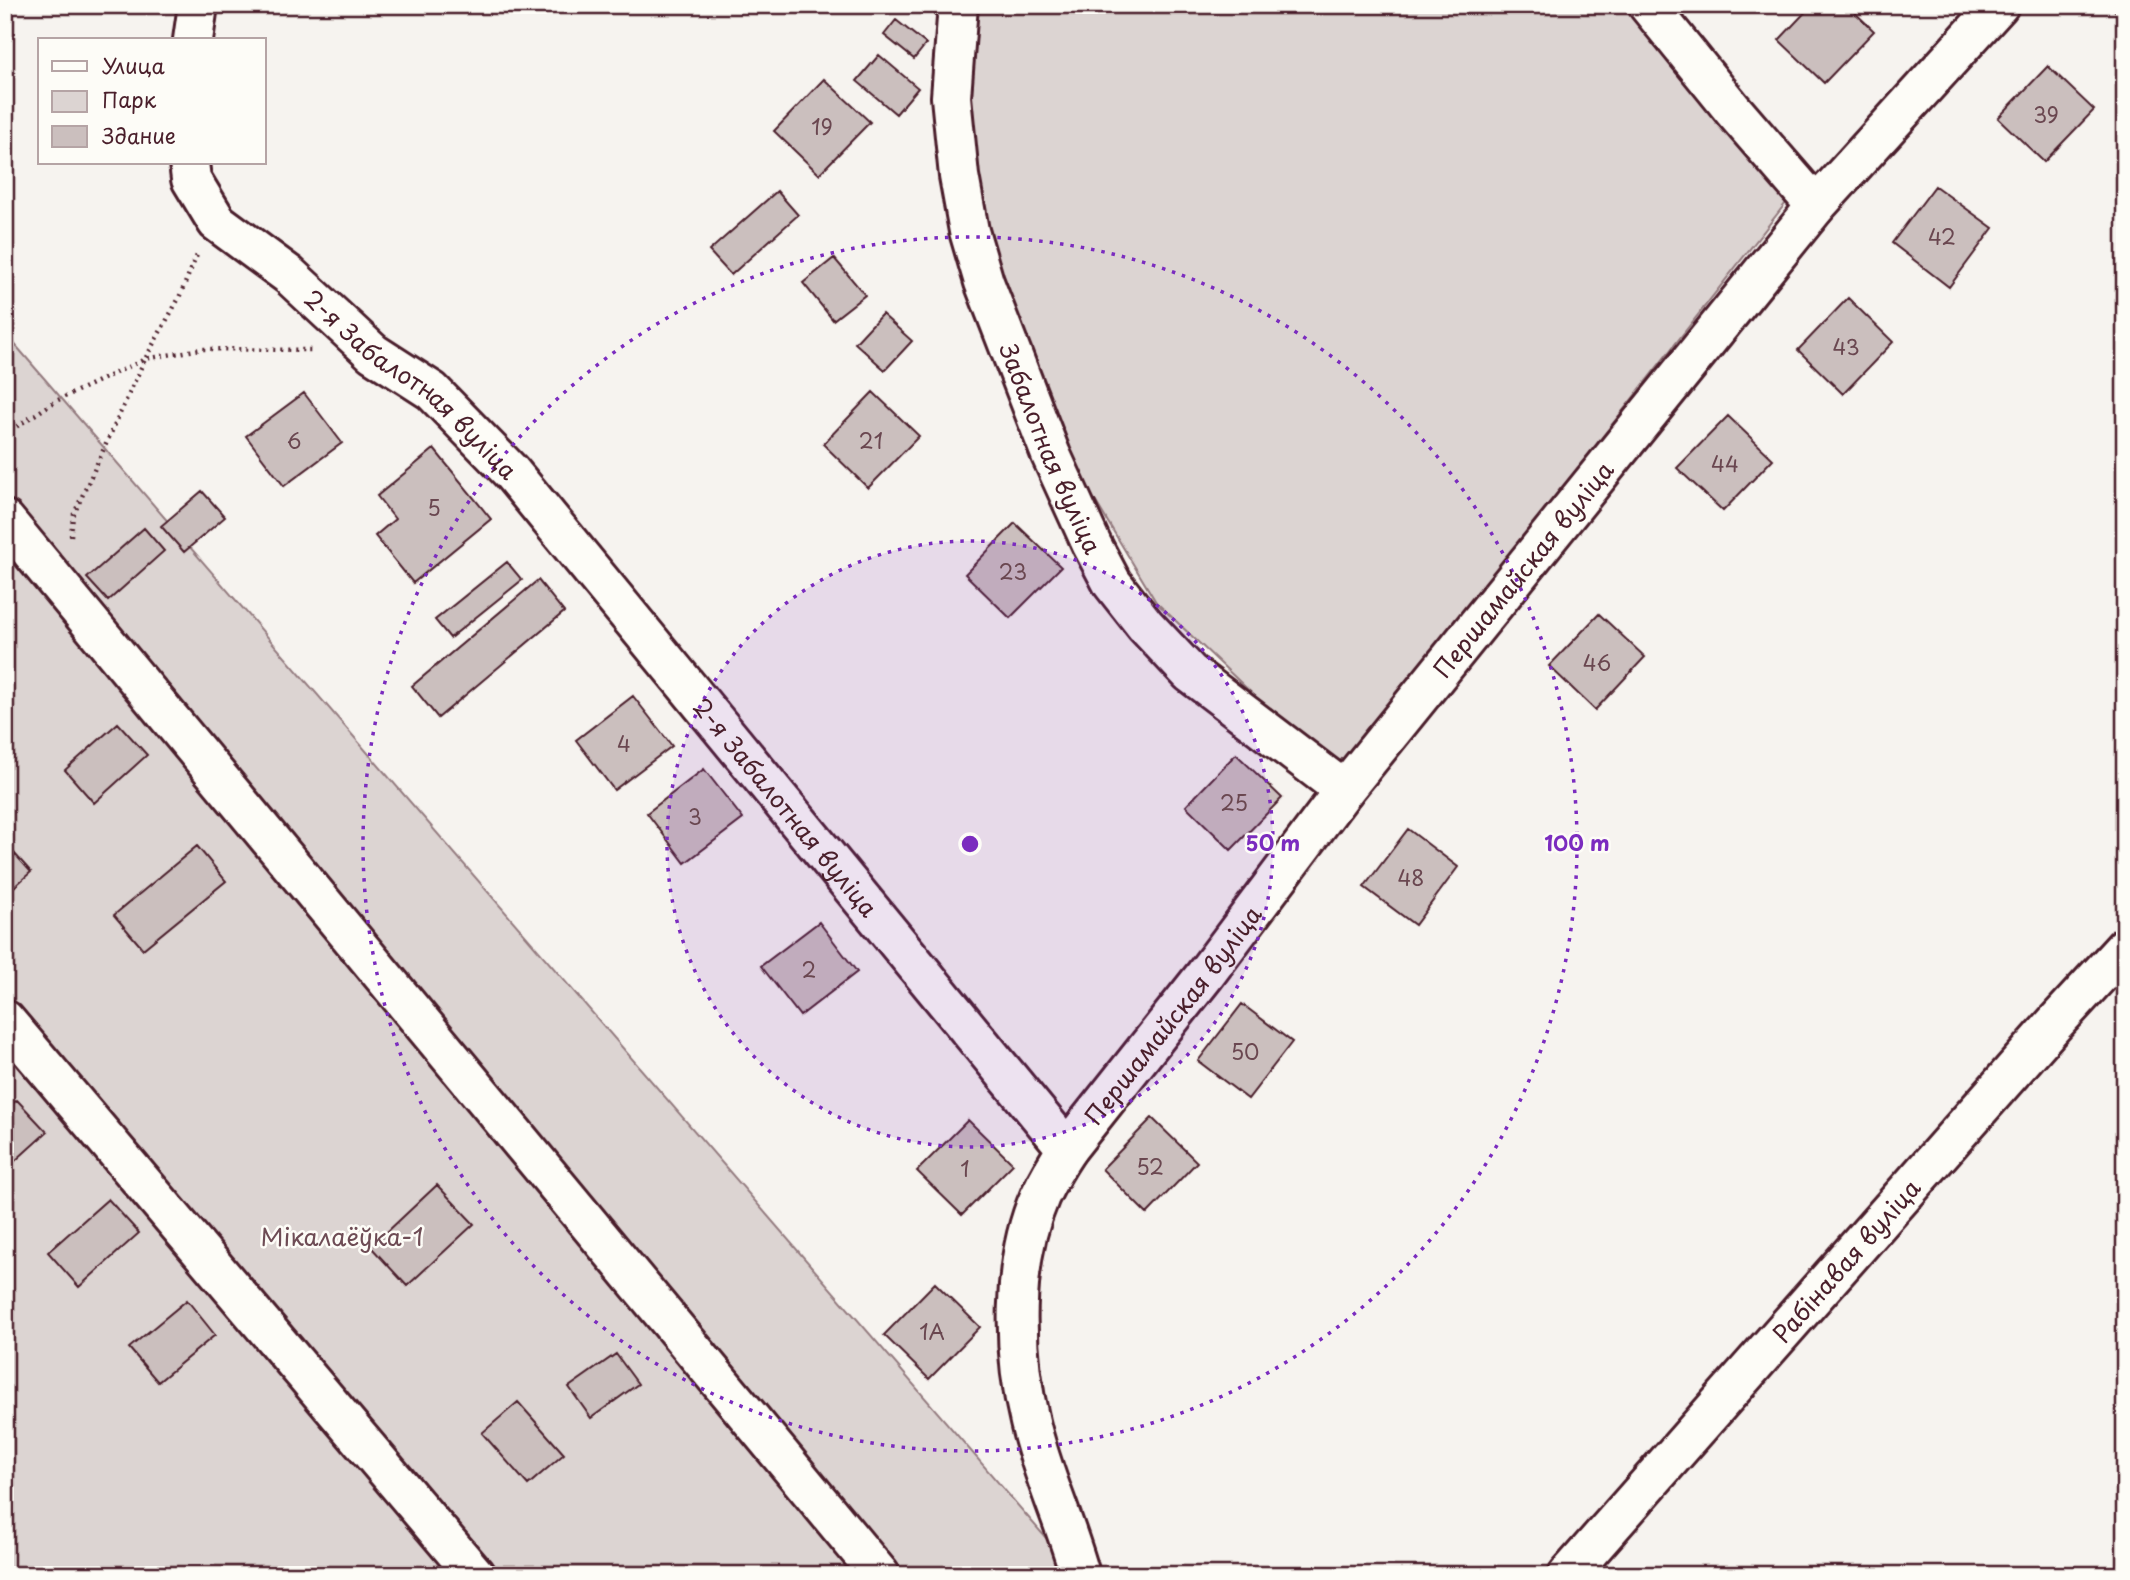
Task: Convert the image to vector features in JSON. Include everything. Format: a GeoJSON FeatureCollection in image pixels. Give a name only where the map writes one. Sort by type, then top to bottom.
{"type":"FeatureCollection","features":[{"type":"Feature","properties":{"kind":"street"},"geometry":{"type":"LineString","coordinates":[[193,38],[198,5]]}},
{"type":"Feature","properties":{"kind":"street","name":"Забалотная вуліца"},"geometry":{"type":"LineString","coordinates":[[958,5],[951,97],[959,176],[969,231],[984,282],[1051,455],[1092,545],[1120,594],[1190,673],[1345,790]]}},
{"type":"Feature","properties":{"kind":"street"},"geometry":{"type":"LineString","coordinates":[[1648,5],[1733,110],[1816,205]]}},
{"type":"Feature","properties":{"kind":"street","name":"Першамайская вуліца"},"geometry":{"type":"LineString","coordinates":[[1067,1149],[1205,975],[1345,790],[1816,205],[1999,5]]}},
{"type":"Feature","properties":{"kind":"street","name":"2-я Забалотная вуліца"},"geometry":{"type":"LineString","coordinates":[[188,164],[191,179],[217,222],[289,275],[373,353],[432,391],[511,472],[1067,1149]]}},
{"type":"Feature","properties":{"kind":"street"},"geometry":{"type":"LineString","coordinates":[[5,520],[880,1575]]}},
{"type":"Feature","properties":{"kind":"street","name":"Рабінавая вуліца"},"geometry":{"type":"LineString","coordinates":[[1568,1575],[2125,947]]}},
{"type":"Feature","properties":{"kind":"street"},"geometry":{"type":"LineString","coordinates":[[5,1020],[475,1575]]}},
{"type":"Feature","properties":{"kind":"street"},"geometry":{"type":"LineString","coordinates":[[1067,1149],[1040,1198],[1030,1229],[1022,1263],[1018,1335],[1029,1421],[1080,1575]]}},
{"type":"Feature","properties":{"kind":"path"},"geometry":{"type":"LineString","coordinates":[[65,593],[73,516],[145,359],[178,300],[195,258],[217,222]]}},
{"type":"Feature","properties":{"kind":"path"},"geometry":{"type":"LineString","coordinates":[[5,434],[56,401],[145,359],[201,349],[296,349],[373,353]]}},
{"type":"Feature","properties":{"kind":"green space"},"geometry":{"type":"Polygon","coordinates":[[[978,5],[1621,5],[1789,199],[1355,752],[1336,764],[1261,702],[1156,602],[1079,474],[1022,341],[976,184],[969,128],[971,67],[978,5]]]}},
{"type":"Feature","properties":{"kind":"green space","name":"Мікалаёўка-1"},"geometry":{"type":"Polygon","coordinates":[[[5,333],[1078,1575],[5,1575],[5,333]]]}},
{"type":"Feature","properties":{"kind":"building"},"geometry":{"type":"Polygon","coordinates":[[[1812,5],[1847,5],[1874,31],[1824,83],[1779,40],[1812,5]]]}},
{"type":"Feature","properties":{"kind":"building"},"geometry":{"type":"Polygon","coordinates":[[[2109,5],[2125,5],[2125,20],[2109,5]]]}},
{"type":"Feature","properties":{"kind":"building"},"geometry":{"type":"Polygon","coordinates":[[[896,20],[926,44],[914,59],[884,35],[896,20]]]}},
{"type":"Feature","properties":{"kind":"building"},"geometry":{"type":"Polygon","coordinates":[[[879,55],[918,88],[896,114],[857,81],[879,55]]]}},
{"type":"Feature","properties":{"kind":"building"},"geometry":{"type":"Polygon","coordinates":[[[2048,66],[2094,110],[2044,162],[1998,118],[2048,66]]]}},
{"type":"Feature","properties":{"kind":"building"},"geometry":{"type":"Polygon","coordinates":[[[824,79],[870,122],[819,174],[774,131],[824,79]]]}},
{"type":"Feature","properties":{"kind":"building"},"geometry":{"type":"Polygon","coordinates":[[[1935,186],[1993,228],[1949,287],[1892,243],[1935,186]]]}},
{"type":"Feature","properties":{"kind":"building"},"geometry":{"type":"Polygon","coordinates":[[[777,191],[798,215],[731,275],[709,251],[777,191]]]}},
{"type":"Feature","properties":{"kind":"building"},"geometry":{"type":"Polygon","coordinates":[[[834,258],[865,295],[833,320],[803,283],[834,258]]]}},
{"type":"Feature","properties":{"kind":"building"},"geometry":{"type":"Polygon","coordinates":[[[1848,298],[1893,342],[1843,394],[1798,350],[1848,298]]]}},
{"type":"Feature","properties":{"kind":"building"},"geometry":{"type":"Polygon","coordinates":[[[882,314],[912,341],[885,370],[855,343],[882,314]]]}},
{"type":"Feature","properties":{"kind":"building"},"geometry":{"type":"Polygon","coordinates":[[[873,392],[919,436],[868,488],[823,444],[873,392]]]}},
{"type":"Feature","properties":{"kind":"building"},"geometry":{"type":"Polygon","coordinates":[[[304,393],[342,443],[284,486],[246,436],[304,393]]]}},
{"type":"Feature","properties":{"kind":"building"},"geometry":{"type":"Polygon","coordinates":[[[1728,416],[1773,459],[1723,511],[1677,468],[1728,416]]]}},
{"type":"Feature","properties":{"kind":"building"},"geometry":{"type":"Polygon","coordinates":[[[434,449],[491,519],[413,583],[375,536],[395,519],[377,496],[434,449]]]}},
{"type":"Feature","properties":{"kind":"building"},"geometry":{"type":"Polygon","coordinates":[[[202,491],[225,517],[184,552],[161,526],[202,491]]]}},
{"type":"Feature","properties":{"kind":"building"},"geometry":{"type":"Polygon","coordinates":[[[1015,523],[1061,567],[1010,618],[965,574],[1015,523]]]}},
{"type":"Feature","properties":{"kind":"building"},"geometry":{"type":"Polygon","coordinates":[[[144,528],[164,551],[108,601],[87,578],[144,528]]]}},
{"type":"Feature","properties":{"kind":"building"},"geometry":{"type":"Polygon","coordinates":[[[507,562],[522,580],[450,638],[435,620],[507,562]]]}},
{"type":"Feature","properties":{"kind":"building"},"geometry":{"type":"Polygon","coordinates":[[[538,580],[564,612],[438,718],[412,686],[538,580]]]}},
{"type":"Feature","properties":{"kind":"building"},"geometry":{"type":"Polygon","coordinates":[[[1599,614],[1645,657],[1595,710],[1549,666],[1599,614]]]}},
{"type":"Feature","properties":{"kind":"building"},"geometry":{"type":"Polygon","coordinates":[[[633,696],[672,746],[614,790],[576,740],[633,696]]]}},
{"type":"Feature","properties":{"kind":"building"},"geometry":{"type":"Polygon","coordinates":[[[118,723],[147,755],[94,803],[65,770],[118,723]]]}},
{"type":"Feature","properties":{"kind":"building"},"geometry":{"type":"Polygon","coordinates":[[[1236,754],[1282,798],[1231,850],[1186,806],[1236,754]]]}},
{"type":"Feature","properties":{"kind":"building"},"geometry":{"type":"Polygon","coordinates":[[[704,769],[743,819],[685,863],[647,813],[704,769]]]}},
{"type":"Feature","properties":{"kind":"building"},"geometry":{"type":"Polygon","coordinates":[[[1408,829],[1458,867],[1415,925],[1364,887],[1408,829]]]}},
{"type":"Feature","properties":{"kind":"building"},"geometry":{"type":"Polygon","coordinates":[[[5,843],[31,872],[5,895],[5,843]]]}},
{"type":"Feature","properties":{"kind":"building"},"geometry":{"type":"Polygon","coordinates":[[[197,846],[226,881],[143,949],[114,915],[197,846]]]}},
{"type":"Feature","properties":{"kind":"building"},"geometry":{"type":"Polygon","coordinates":[[[819,922],[857,972],[800,1016],[761,966],[819,922]]]}},
{"type":"Feature","properties":{"kind":"building"},"geometry":{"type":"Polygon","coordinates":[[[1242,1004],[1292,1042],[1248,1099],[1198,1061],[1242,1004]]]}},
{"type":"Feature","properties":{"kind":"building"},"geometry":{"type":"Polygon","coordinates":[[[17,1100],[47,1132],[5,1170],[5,1110],[17,1100]]]}},
{"type":"Feature","properties":{"kind":"building"},"geometry":{"type":"Polygon","coordinates":[[[1152,1118],[1197,1162],[1147,1214],[1102,1169],[1152,1118]]]}},
{"type":"Feature","properties":{"kind":"building"},"geometry":{"type":"Polygon","coordinates":[[[968,1120],[1013,1164],[962,1215],[917,1171],[968,1120]]]}},
{"type":"Feature","properties":{"kind":"building"},"geometry":{"type":"Polygon","coordinates":[[[437,1185],[474,1224],[407,1286],[371,1247],[437,1185]]]}},
{"type":"Feature","properties":{"kind":"building"},"geometry":{"type":"Polygon","coordinates":[[[108,1199],[139,1233],[79,1287],[48,1252],[108,1199]]]}},
{"type":"Feature","properties":{"kind":"building"},"geometry":{"type":"Polygon","coordinates":[[[935,1283],[980,1327],[929,1379],[884,1335],[935,1283]]]}},
{"type":"Feature","properties":{"kind":"building"},"geometry":{"type":"Polygon","coordinates":[[[187,1300],[215,1335],[158,1382],[129,1348],[187,1300]]]}},
{"type":"Feature","properties":{"kind":"building"},"geometry":{"type":"Polygon","coordinates":[[[616,1354],[638,1384],[591,1418],[569,1387],[616,1354]]]}},
{"type":"Feature","properties":{"kind":"building"},"geometry":{"type":"Polygon","coordinates":[[[518,1402],[564,1454],[528,1485],[482,1433],[518,1402]]]}}]}
